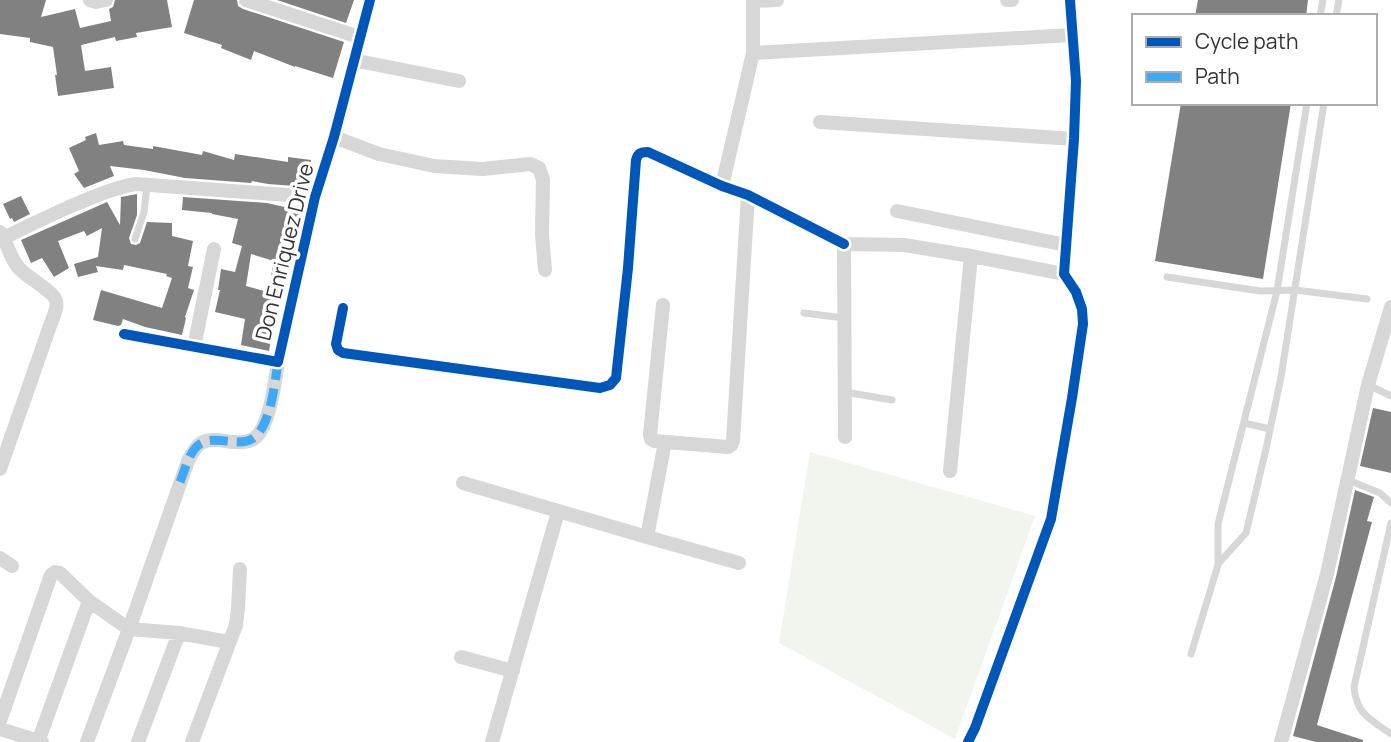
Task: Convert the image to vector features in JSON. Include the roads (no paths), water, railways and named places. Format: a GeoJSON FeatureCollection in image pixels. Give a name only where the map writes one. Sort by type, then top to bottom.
{"type":"FeatureCollection","features":[{"type":"Feature","properties":{"kind":"street"},"geometry":{"type":"LineString","coordinates":[[90,0],[106,0]]}},
{"type":"Feature","properties":{"kind":"street"},"geometry":{"type":"LineString","coordinates":[[246,0],[359,37]]}},
{"type":"Feature","properties":{"kind":"street","name":"Don Enriquez Drive"},"geometry":{"type":"LineString","coordinates":[[124,334],[278,362],[315,197],[334,137],[370,0]]}},
{"type":"Feature","properties":{"kind":"street"},"geometry":{"type":"LineString","coordinates":[[722,186],[753,53],[747,1],[777,0]]}},
{"type":"Feature","properties":{"kind":"street"},"geometry":{"type":"LineString","coordinates":[[968,742],[1051,519],[1083,324],[1082,309],[1076,292],[1064,274],[1076,81],[1070,0]]}},
{"type":"Feature","properties":{"kind":"street"},"geometry":{"type":"LineString","coordinates":[[753,53],[1072,35]]}},
{"type":"Feature","properties":{"kind":"street"},"geometry":{"type":"LineString","coordinates":[[353,60],[459,81]]}},
{"type":"Feature","properties":{"kind":"street"},"geometry":{"type":"LineString","coordinates":[[821,122],[1074,139]]}},
{"type":"Feature","properties":{"kind":"street"},"geometry":{"type":"LineString","coordinates":[[334,137],[379,154],[434,166],[484,169],[530,164],[539,168],[543,180],[542,234],[545,270]]}},
{"type":"Feature","properties":{"kind":"street"},"geometry":{"type":"LineString","coordinates":[[343,308],[336,344],[338,350],[343,353],[600,388],[610,385],[616,378],[638,155],[642,152],[648,152],[748,195],[844,244],[905,245],[1064,274]]}},
{"type":"Feature","properties":{"kind":"street"},"geometry":{"type":"LineString","coordinates":[[0,469],[57,303],[53,295],[19,269],[10,256],[2,235],[103,192],[136,184],[315,197]]}},
{"type":"Feature","properties":{"kind":"street"},"geometry":{"type":"LineString","coordinates":[[663,305],[651,439],[728,447],[733,441],[748,195]]}},
{"type":"Feature","properties":{"kind":"street"},"geometry":{"type":"LineString","coordinates":[[897,211],[1066,245]]}},
{"type":"Feature","properties":{"kind":"street"},"geometry":{"type":"LineString","coordinates":[[844,244],[845,437]]}},
{"type":"Feature","properties":{"kind":"street"},"geometry":{"type":"LineString","coordinates":[[194,347],[214,249]]}},
{"type":"Feature","properties":{"kind":"street"},"geometry":{"type":"LineString","coordinates":[[950,471],[971,256]]}},
{"type":"Feature","properties":{"kind":"street"},"geometry":{"type":"LineString","coordinates":[[1281,742],[1327,574],[1367,385],[1391,311]]}},
{"type":"Feature","properties":{"kind":"street"},"geometry":{"type":"LineString","coordinates":[[88,742],[188,461],[201,443],[245,442],[255,437],[266,418],[278,362]]}},
{"type":"Feature","properties":{"kind":"street"},"geometry":{"type":"LineString","coordinates":[[647,537],[664,442]]}},
{"type":"Feature","properties":{"kind":"street"},"geometry":{"type":"LineString","coordinates":[[463,483],[738,563]]}},
{"type":"Feature","properties":{"kind":"street"},"geometry":{"type":"LineString","coordinates":[[492,742],[558,512]]}},
{"type":"Feature","properties":{"kind":"street"},"geometry":{"type":"LineString","coordinates":[[192,742],[236,625],[240,569]]}},
{"type":"Feature","properties":{"kind":"street"},"geometry":{"type":"LineString","coordinates":[[0,721],[51,575],[55,572],[60,573],[89,601],[130,629],[179,633],[229,642]]}},
{"type":"Feature","properties":{"kind":"street"},"geometry":{"type":"LineString","coordinates":[[0,729],[40,742],[89,601]]}},
{"type":"Feature","properties":{"kind":"street"},"geometry":{"type":"LineString","coordinates":[[138,742],[179,633]]}},
{"type":"Feature","properties":{"kind":"street"},"geometry":{"type":"LineString","coordinates":[[461,657],[513,671]]}},
{"type":"Feature","properties":{"kind":"lane"},"geometry":{"type":"LineString","coordinates":[[1191,654],[1218,565],[1218,524],[1277,291],[1307,105]]}},
{"type":"Feature","properties":{"kind":"lane"},"geometry":{"type":"LineString","coordinates":[[1218,565],[1246,533],[1270,429],[1281,377],[1324,105]]}},
{"type":"Feature","properties":{"kind":"lane"},"geometry":{"type":"LineString","coordinates":[[135,239],[144,212],[147,185]]}},
{"type":"Feature","properties":{"kind":"lane"},"geometry":{"type":"LineString","coordinates":[[1167,277],[1260,291],[1295,290],[1367,299]]}},
{"type":"Feature","properties":{"kind":"lane"},"geometry":{"type":"LineString","coordinates":[[804,313],[845,318]]}},
{"type":"Feature","properties":{"kind":"lane"},"geometry":{"type":"LineString","coordinates":[[1367,385],[1391,396]]}},
{"type":"Feature","properties":{"kind":"lane"},"geometry":{"type":"LineString","coordinates":[[845,392],[892,400]]}},
{"type":"Feature","properties":{"kind":"lane"},"geometry":{"type":"LineString","coordinates":[[1244,423],[1270,429]]}},
{"type":"Feature","properties":{"kind":"lane"},"geometry":{"type":"LineString","coordinates":[[1348,480],[1380,493],[1391,503]]}},
{"type":"Feature","properties":{"kind":"lane"},"geometry":{"type":"LineString","coordinates":[[1391,523],[1354,687],[1355,699],[1364,715],[1391,734]]}}]}
